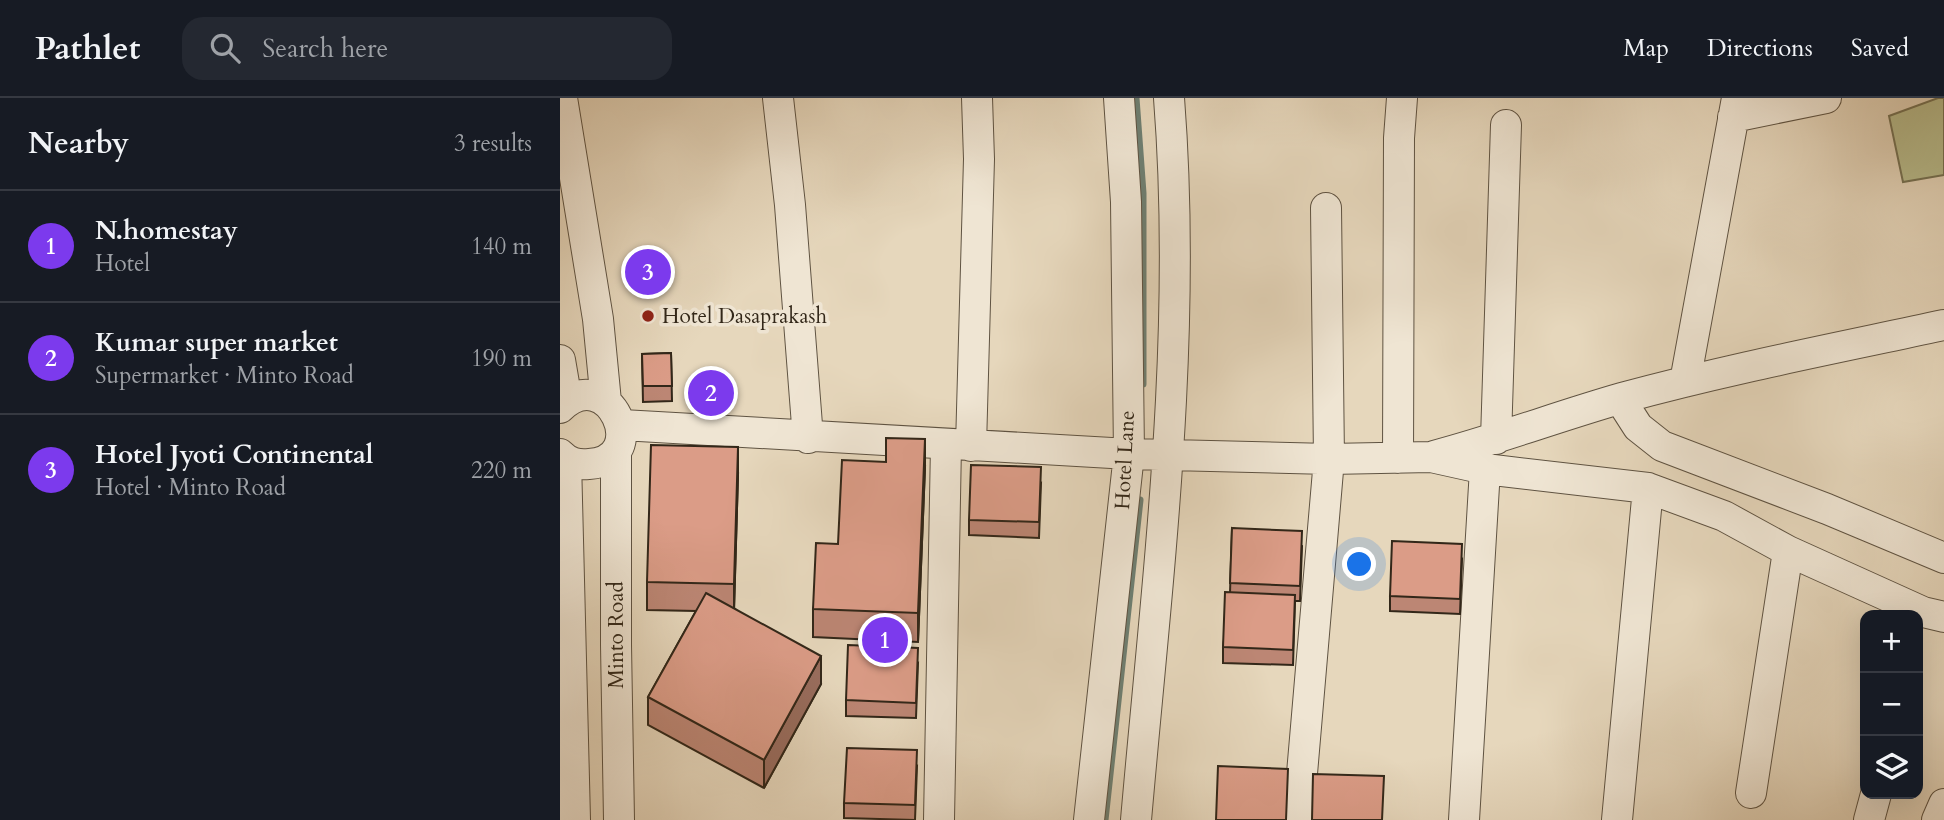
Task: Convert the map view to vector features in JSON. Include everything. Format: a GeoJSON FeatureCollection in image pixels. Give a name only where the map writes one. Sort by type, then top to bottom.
{"type":"FeatureCollection","features":[{"type":"Feature","properties":{"kind":"street","name":"Minto Road"},"geometry":{"type":"LineString","coordinates":[[562,98],[615,426],[615,645],[619,820]]}},
{"type":"Feature","properties":{"kind":"street"},"geometry":{"type":"LineString","coordinates":[[778,98],[790,205],[808,438]]}},
{"type":"Feature","properties":{"kind":"street"},"geometry":{"type":"LineString","coordinates":[[939,820],[958,446],[979,159],[977,98]]}},
{"type":"Feature","properties":{"kind":"street","name":"Hotel Lane"},"geometry":{"type":"LineString","coordinates":[[1089,820],[1129,454],[1126,201],[1119,98]]}},
{"type":"Feature","properties":{"kind":"street","name":"Hotel Lane"},"geometry":{"type":"LineString","coordinates":[[1136,820],[1169,454],[1175,326],[1169,98]]}},
{"type":"Feature","properties":{"kind":"street"},"geometry":{"type":"LineString","coordinates":[[1398,458],[1399,152],[1402,98]]}},
{"type":"Feature","properties":{"kind":"street"},"geometry":{"type":"LineString","coordinates":[[1685,382],[1735,107],[1826,98]]}},
{"type":"Feature","properties":{"kind":"street"},"geometry":{"type":"LineString","coordinates":[[1496,439],[1506,125]]}},
{"type":"Feature","properties":{"kind":"street"},"geometry":{"type":"LineString","coordinates":[[1298,820],[1329,458],[1326,208]]}},
{"type":"Feature","properties":{"kind":"street"},"geometry":{"type":"LineString","coordinates":[[560,360],[564,405],[580,396],[593,397],[615,426],[1129,454],[1398,458],[1431,457],[1620,399],[1685,382],[1944,325]]}},
{"type":"Feature","properties":{"kind":"street"},"geometry":{"type":"LineString","coordinates":[[1620,399],[1638,427],[1662,446],[1827,509],[1944,558]]}},
{"type":"Feature","properties":{"kind":"street"},"geometry":{"type":"LineString","coordinates":[[575,820],[563,457],[579,465],[606,461],[615,426]]}},
{"type":"Feature","properties":{"kind":"street"},"geometry":{"type":"LineString","coordinates":[[1431,457],[1485,469],[1648,488],[1724,516],[1928,621]]}},
{"type":"Feature","properties":{"kind":"street"},"geometry":{"type":"LineString","coordinates":[[1464,820],[1485,469]]}},
{"type":"Feature","properties":{"kind":"street"},"geometry":{"type":"LineString","coordinates":[[1617,820],[1648,488]]}},
{"type":"Feature","properties":{"kind":"street"},"geometry":{"type":"LineString","coordinates":[[1751,793],[1788,551]]}},
{"type":"Feature","properties":{"kind":"street"},"geometry":{"type":"LineString","coordinates":[[1869,820],[1874,799]]}},
{"type":"Feature","properties":{"kind":"street"},"geometry":{"type":"LineString","coordinates":[[1937,820],[1944,804]]}},
{"type":"Feature","properties":{"kind":"green space"},"geometry":{"type":"Polygon","coordinates":[[[1944,98],[1944,175],[1903,182],[1889,116],[1944,98]]]}},
{"type":"Feature","properties":{"kind":"building"},"geometry":{"type":"Polygon","coordinates":[[[671,353],[672,386],[643,386],[642,354],[671,353]]]}},
{"type":"Feature","properties":{"kind":"building"},"geometry":{"type":"Polygon","coordinates":[[[886,438],[925,439],[918,613],[813,609],[816,543],[838,544],[842,460],[886,462],[886,438]]]}},
{"type":"Feature","properties":{"kind":"building"},"geometry":{"type":"Polygon","coordinates":[[[651,445],[738,447],[734,584],[647,582],[651,445]]]}},
{"type":"Feature","properties":{"kind":"building"},"geometry":{"type":"Polygon","coordinates":[[[971,465],[1041,467],[1039,522],[969,520],[971,465]]]}},
{"type":"Feature","properties":{"kind":"building"},"geometry":{"type":"Polygon","coordinates":[[[1232,528],[1302,531],[1300,586],[1230,583],[1232,528]]]}},
{"type":"Feature","properties":{"kind":"building"},"geometry":{"type":"Polygon","coordinates":[[[1392,541],[1462,544],[1460,599],[1390,596],[1392,541]]]}},
{"type":"Feature","properties":{"kind":"building"},"geometry":{"type":"Polygon","coordinates":[[[1225,592],[1295,595],[1293,650],[1223,647],[1225,592]]]}},
{"type":"Feature","properties":{"kind":"building"},"geometry":{"type":"Polygon","coordinates":[[[706,593],[821,656],[764,760],[648,697],[706,593]]]}},
{"type":"Feature","properties":{"kind":"building"},"geometry":{"type":"Polygon","coordinates":[[[848,645],[918,648],[916,703],[846,700],[848,645]]]}},
{"type":"Feature","properties":{"kind":"building"},"geometry":{"type":"Polygon","coordinates":[[[847,748],[917,750],[915,805],[844,803],[847,748]]]}},
{"type":"Feature","properties":{"kind":"building"},"geometry":{"type":"Polygon","coordinates":[[[1218,766],[1288,769],[1286,820],[1216,820],[1218,766]]]}},
{"type":"Feature","properties":{"kind":"building"},"geometry":{"type":"Polygon","coordinates":[[[1313,774],[1384,776],[1382,820],[1312,820],[1313,774]]]}},
{"type":"Feature","properties":{"kind":"waterway"},"geometry":{"type":"LineString","coordinates":[[1136,98],[1143,193],[1143,384]]}},
{"type":"Feature","properties":{"kind":"waterway"},"geometry":{"type":"LineString","coordinates":[[1105,820],[1140,500]]}},
{"type":"Feature","properties":{"kind":"place","name":"Hotel Jyoti Continental"},"geometry":{"type":"Point","coordinates":[648,272]}},
{"type":"Feature","properties":{"kind":"place","name":"Hotel Dasaprakash"},"geometry":{"type":"Point","coordinates":[648,316]}},
{"type":"Feature","properties":{"kind":"place","name":"Kumar super market"},"geometry":{"type":"Point","coordinates":[711,393]}},
{"type":"Feature","properties":{"kind":"place","name":"N.homestay"},"geometry":{"type":"Point","coordinates":[885,640]}}]}
